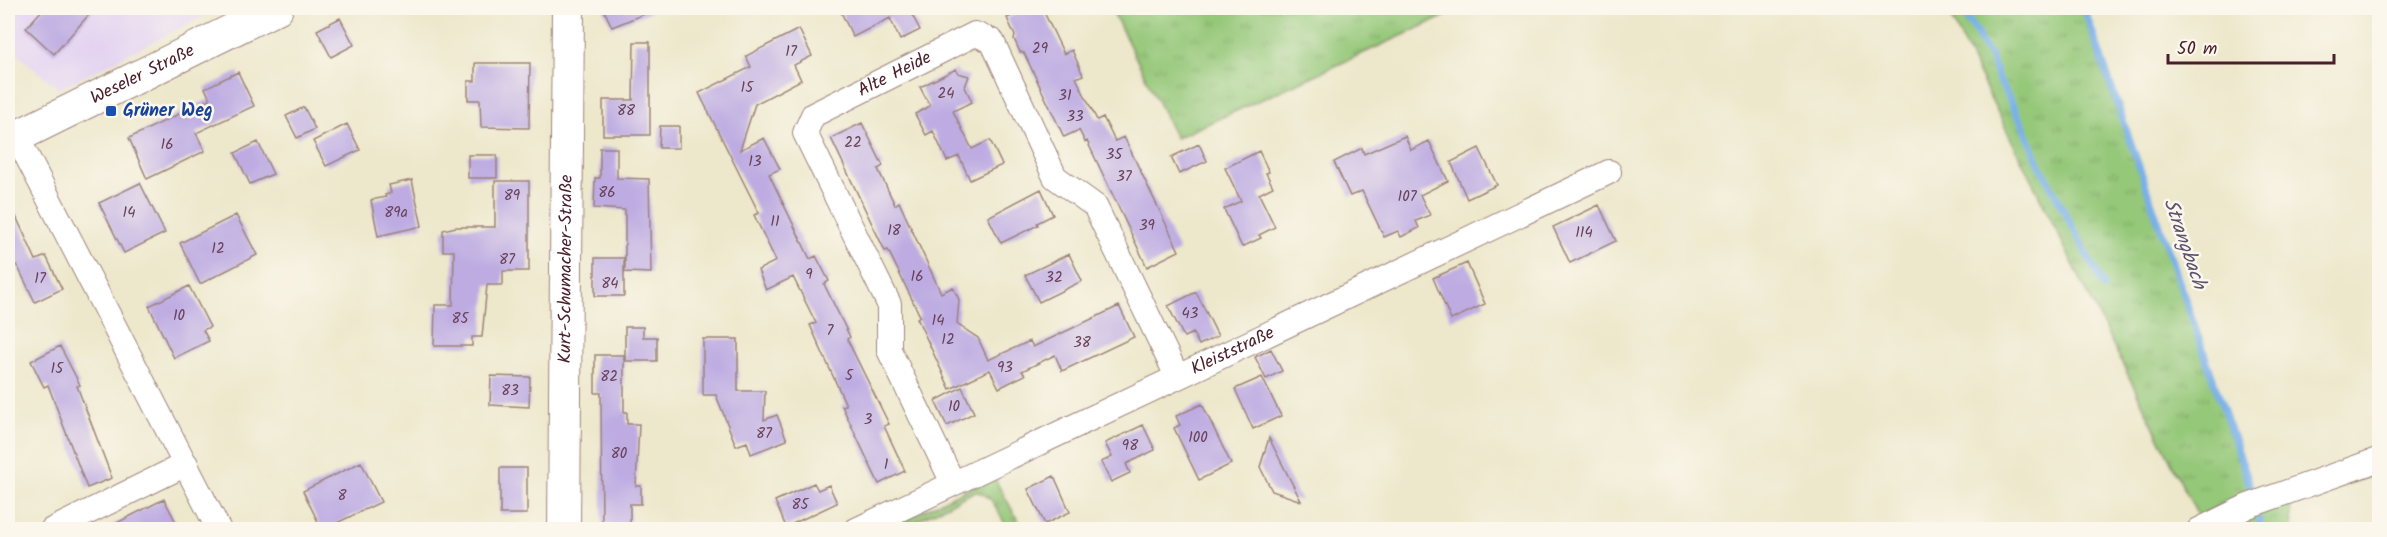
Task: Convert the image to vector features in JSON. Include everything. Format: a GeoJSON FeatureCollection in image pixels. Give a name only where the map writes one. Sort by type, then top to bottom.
{"type":"FeatureCollection","features":[{"type":"Feature","properties":{"kind":"street","name":"Weseler Straße"},"geometry":{"type":"LineString","coordinates":[[12,139],[277,8]]}},
{"type":"Feature","properties":{"kind":"street","name":"Kurt-Schumacher-Straße"},"geometry":{"type":"LineString","coordinates":[[564,530],[568,8]]}},
{"type":"Feature","properties":{"kind":"street","name":"Alte Heide"},"geometry":{"type":"LineString","coordinates":[[953,483],[889,350],[889,304],[805,133],[813,115],[975,34],[992,41],[1055,177],[1095,206],[1177,375]]}},
{"type":"Feature","properties":{"kind":"street"},"geometry":{"type":"LineString","coordinates":[[12,139],[219,530]]}},
{"type":"Feature","properties":{"kind":"street","name":"Kleiststraße"},"geometry":{"type":"LineString","coordinates":[[856,530],[1177,375],[1609,172]]}},
{"type":"Feature","properties":{"kind":"street"},"geometry":{"type":"LineString","coordinates":[[2199,530],[2248,506],[2379,459]]}},
{"type":"Feature","properties":{"kind":"street"},"geometry":{"type":"LineString","coordinates":[[52,530],[186,464]]}},
{"type":"Feature","properties":{"kind":"shaded area"},"geometry":{"type":"Polygon","coordinates":[[[8,8],[220,8],[59,89],[8,47],[8,8]]]}},
{"type":"Feature","properties":{"kind":"green space"},"geometry":{"type":"Polygon","coordinates":[[[1111,8],[1463,8],[1176,138],[1111,8]]]}},
{"type":"Feature","properties":{"kind":"green space"},"geometry":{"type":"Polygon","coordinates":[[[1963,8],[2081,8],[2250,493],[2198,516],[1949,14],[1963,8]]]}},
{"type":"Feature","properties":{"kind":"green space"},"geometry":{"type":"Polygon","coordinates":[[[2379,467],[2379,473],[2290,504],[2292,529],[2212,530],[2379,467]]]}},
{"type":"Feature","properties":{"kind":"green space"},"geometry":{"type":"Polygon","coordinates":[[[993,476],[1023,529],[1008,529],[990,499],[980,492],[973,492],[900,529],[884,530],[993,476]]]}},
{"type":"Feature","properties":{"kind":"building"},"geometry":{"type":"Polygon","coordinates":[[[44,8],[95,8],[54,54],[26,28],[44,8]]]}},
{"type":"Feature","properties":{"kind":"building"},"geometry":{"type":"Polygon","coordinates":[[[603,8],[659,8],[612,27],[603,8]]]}},
{"type":"Feature","properties":{"kind":"building"},"geometry":{"type":"Polygon","coordinates":[[[839,8],[912,8],[909,9],[920,30],[900,40],[890,18],[853,37],[839,8]]]}},
{"type":"Feature","properties":{"kind":"building"},"geometry":{"type":"Polygon","coordinates":[[[1029,8],[1042,8],[1064,54],[1072,50],[1083,75],[1076,78],[1097,120],[1103,117],[1115,141],[1124,137],[1179,251],[1147,267],[1087,141],[1085,142],[1079,130],[1064,137],[1024,53],[1020,52],[1007,18],[1029,8]]]}},
{"type":"Feature","properties":{"kind":"building"},"geometry":{"type":"Polygon","coordinates":[[[340,18],[354,45],[331,57],[317,30],[340,18]]]}},
{"type":"Feature","properties":{"kind":"building"},"geometry":{"type":"Polygon","coordinates":[[[799,29],[812,56],[794,65],[801,80],[755,104],[740,150],[764,138],[780,169],[769,174],[810,259],[816,256],[829,281],[824,284],[850,337],[847,339],[889,424],[884,426],[905,471],[879,484],[842,406],[846,405],[810,325],[816,323],[793,277],[766,290],[758,270],[776,261],[754,215],[759,213],[699,93],[751,67],[746,56],[799,29]]]}},
{"type":"Feature","properties":{"kind":"building"},"geometry":{"type":"Polygon","coordinates":[[[634,42],[650,42],[650,135],[603,135],[603,100],[633,100],[634,42]]]}},
{"type":"Feature","properties":{"kind":"building"},"geometry":{"type":"Polygon","coordinates":[[[475,63],[530,63],[529,128],[481,127],[480,100],[468,100],[468,81],[475,81],[475,63]]]}},
{"type":"Feature","properties":{"kind":"building"},"geometry":{"type":"Polygon","coordinates":[[[956,69],[958,73],[969,76],[965,87],[972,102],[953,111],[972,149],[990,140],[1002,165],[970,180],[959,156],[947,161],[933,131],[926,135],[915,114],[930,106],[920,87],[956,69]]]}},
{"type":"Feature","properties":{"kind":"building"},"geometry":{"type":"Polygon","coordinates":[[[238,72],[254,106],[196,133],[205,151],[147,179],[129,138],[210,99],[205,88],[238,72]]]}},
{"type":"Feature","properties":{"kind":"building"},"geometry":{"type":"Polygon","coordinates":[[[304,107],[315,129],[297,138],[286,116],[304,107]]]}},
{"type":"Feature","properties":{"kind":"building"},"geometry":{"type":"Polygon","coordinates":[[[862,123],[883,166],[878,169],[895,205],[899,202],[941,293],[953,287],[959,300],[957,324],[978,338],[988,360],[1030,341],[1033,347],[1119,306],[1134,337],[1062,371],[1055,355],[1022,371],[1025,375],[999,388],[990,370],[950,389],[917,318],[920,316],[888,250],[885,251],[831,138],[862,123]]]}},
{"type":"Feature","properties":{"kind":"building"},"geometry":{"type":"Polygon","coordinates":[[[347,124],[360,150],[326,166],[313,141],[347,124]]]}},
{"type":"Feature","properties":{"kind":"building"},"geometry":{"type":"Polygon","coordinates":[[[660,126],[679,126],[679,148],[659,148],[660,126]]]}},
{"type":"Feature","properties":{"kind":"building"},"geometry":{"type":"Polygon","coordinates":[[[1405,136],[1411,150],[1429,141],[1448,181],[1420,195],[1430,215],[1416,221],[1419,228],[1401,237],[1398,231],[1384,237],[1362,191],[1350,196],[1334,162],[1362,148],[1364,154],[1405,136]]]}},
{"type":"Feature","properties":{"kind":"building"},"geometry":{"type":"Polygon","coordinates":[[[258,142],[273,174],[250,184],[235,153],[258,142]]]}},
{"type":"Feature","properties":{"kind":"building"},"geometry":{"type":"Polygon","coordinates":[[[1199,144],[1207,161],[1179,174],[1171,157],[1199,144]]]}},
{"type":"Feature","properties":{"kind":"building"},"geometry":{"type":"Polygon","coordinates":[[[600,148],[617,148],[617,178],[649,179],[651,273],[625,272],[625,210],[594,208],[595,178],[600,178],[600,148]]]}},
{"type":"Feature","properties":{"kind":"building"},"geometry":{"type":"Polygon","coordinates":[[[1479,148],[1497,185],[1467,199],[1451,162],[1479,148]]]}},
{"type":"Feature","properties":{"kind":"building"},"geometry":{"type":"Polygon","coordinates":[[[1259,151],[1273,187],[1259,194],[1275,227],[1259,235],[1261,238],[1242,247],[1224,209],[1241,201],[1225,168],[1259,151]]]}},
{"type":"Feature","properties":{"kind":"building"},"geometry":{"type":"Polygon","coordinates":[[[468,155],[497,155],[497,178],[468,178],[468,155]]]}},
{"type":"Feature","properties":{"kind":"building"},"geometry":{"type":"Polygon","coordinates":[[[412,180],[422,226],[378,236],[371,200],[386,197],[385,195],[391,193],[389,185],[412,180]]]}},
{"type":"Feature","properties":{"kind":"building"},"geometry":{"type":"Polygon","coordinates":[[[495,181],[529,181],[529,271],[503,271],[503,285],[487,285],[482,337],[472,337],[472,346],[434,346],[435,305],[453,305],[454,251],[443,251],[443,230],[456,227],[495,227],[495,181]]]}},
{"type":"Feature","properties":{"kind":"building"},"geometry":{"type":"Polygon","coordinates":[[[140,183],[165,233],[124,253],[99,203],[140,183]]]}},
{"type":"Feature","properties":{"kind":"building"},"geometry":{"type":"Polygon","coordinates":[[[1041,189],[1053,215],[1001,243],[988,217],[1041,189]]]}},
{"type":"Feature","properties":{"kind":"building"},"geometry":{"type":"Polygon","coordinates":[[[8,199],[36,260],[46,256],[62,289],[35,302],[17,265],[14,267],[8,255],[8,199]]]}},
{"type":"Feature","properties":{"kind":"building"},"geometry":{"type":"Polygon","coordinates":[[[1599,205],[1616,241],[1570,263],[1553,227],[1599,205]]]}},
{"type":"Feature","properties":{"kind":"building"},"geometry":{"type":"Polygon","coordinates":[[[236,215],[257,255],[200,284],[180,243],[236,215]]]}},
{"type":"Feature","properties":{"kind":"building"},"geometry":{"type":"Polygon","coordinates":[[[1069,254],[1082,281],[1039,302],[1025,275],[1069,254]]]}},
{"type":"Feature","properties":{"kind":"building"},"geometry":{"type":"Polygon","coordinates":[[[595,258],[624,258],[624,296],[595,296],[595,258]]]}},
{"type":"Feature","properties":{"kind":"building"},"geometry":{"type":"Polygon","coordinates":[[[1467,263],[1485,304],[1451,320],[1433,278],[1467,263]]]}},
{"type":"Feature","properties":{"kind":"building"},"geometry":{"type":"Polygon","coordinates":[[[189,286],[210,327],[203,330],[209,341],[174,358],[149,306],[189,286]]]}},
{"type":"Feature","properties":{"kind":"building"},"geometry":{"type":"Polygon","coordinates":[[[1196,292],[1218,336],[1199,345],[1193,333],[1184,337],[1168,306],[1196,292]]]}},
{"type":"Feature","properties":{"kind":"building"},"geometry":{"type":"Polygon","coordinates":[[[625,327],[643,327],[643,337],[657,337],[657,361],[625,361],[625,327]]]}},
{"type":"Feature","properties":{"kind":"building"},"geometry":{"type":"Polygon","coordinates":[[[703,339],[738,339],[738,391],[765,391],[764,420],[777,415],[787,440],[751,454],[747,442],[736,446],[716,395],[703,395],[703,339]]]}},
{"type":"Feature","properties":{"kind":"building"},"geometry":{"type":"Polygon","coordinates":[[[60,346],[80,385],[77,386],[112,478],[87,488],[48,385],[44,387],[31,361],[60,346]]]}},
{"type":"Feature","properties":{"kind":"building"},"geometry":{"type":"Polygon","coordinates":[[[1271,349],[1282,371],[1266,379],[1255,357],[1271,349]]]}},
{"type":"Feature","properties":{"kind":"building"},"geometry":{"type":"Polygon","coordinates":[[[595,355],[624,355],[624,412],[627,412],[627,424],[639,424],[636,486],[641,486],[641,504],[630,504],[630,530],[602,530],[601,393],[595,393],[595,355]]]}},
{"type":"Feature","properties":{"kind":"building"},"geometry":{"type":"Polygon","coordinates":[[[491,376],[530,377],[529,407],[490,405],[491,376]]]}},
{"type":"Feature","properties":{"kind":"building"},"geometry":{"type":"Polygon","coordinates":[[[1262,377],[1281,416],[1253,429],[1235,389],[1262,377]]]}},
{"type":"Feature","properties":{"kind":"building"},"geometry":{"type":"Polygon","coordinates":[[[962,387],[974,413],[947,426],[935,401],[962,387]]]}},
{"type":"Feature","properties":{"kind":"building"},"geometry":{"type":"Polygon","coordinates":[[[1202,404],[1231,464],[1199,480],[1174,428],[1180,425],[1176,416],[1202,404]]]}},
{"type":"Feature","properties":{"kind":"building"},"geometry":{"type":"Polygon","coordinates":[[[1143,425],[1155,450],[1126,464],[1130,473],[1111,482],[1101,462],[1112,457],[1105,443],[1143,425]]]}},
{"type":"Feature","properties":{"kind":"building"},"geometry":{"type":"Polygon","coordinates":[[[1269,438],[1301,501],[1272,491],[1260,467],[1269,438]]]}},
{"type":"Feature","properties":{"kind":"building"},"geometry":{"type":"Polygon","coordinates":[[[361,462],[381,502],[322,530],[303,491],[361,462]]]}},
{"type":"Feature","properties":{"kind":"building"},"geometry":{"type":"Polygon","coordinates":[[[500,468],[527,468],[527,514],[500,514],[500,468]]]}},
{"type":"Feature","properties":{"kind":"building"},"geometry":{"type":"Polygon","coordinates":[[[1054,476],[1070,512],[1045,524],[1028,489],[1054,476]]]}},
{"type":"Feature","properties":{"kind":"building"},"geometry":{"type":"Polygon","coordinates":[[[814,483],[818,490],[829,485],[837,503],[786,527],[775,501],[814,483]]]}},
{"type":"Feature","properties":{"kind":"building"},"geometry":{"type":"Polygon","coordinates":[[[164,499],[180,530],[103,530],[164,499]]]}},
{"type":"Feature","properties":{"kind":"waterway","name":"Strangbach"},"geometry":{"type":"LineString","coordinates":[[2084,8],[2252,491]]}},
{"type":"Feature","properties":{"kind":"waterway"},"geometry":{"type":"LineString","coordinates":[[1965,15],[1991,57],[1997,76],[2023,125],[2039,163],[2104,287]]}},
{"type":"Feature","properties":{"kind":"waterway","name":"Strangbach"},"geometry":{"type":"LineString","coordinates":[[2259,519],[2261,530]]}},
{"type":"Feature","properties":{"kind":"place","name":"Grüner Weg"},"geometry":{"type":"Point","coordinates":[111,111]}}]}
